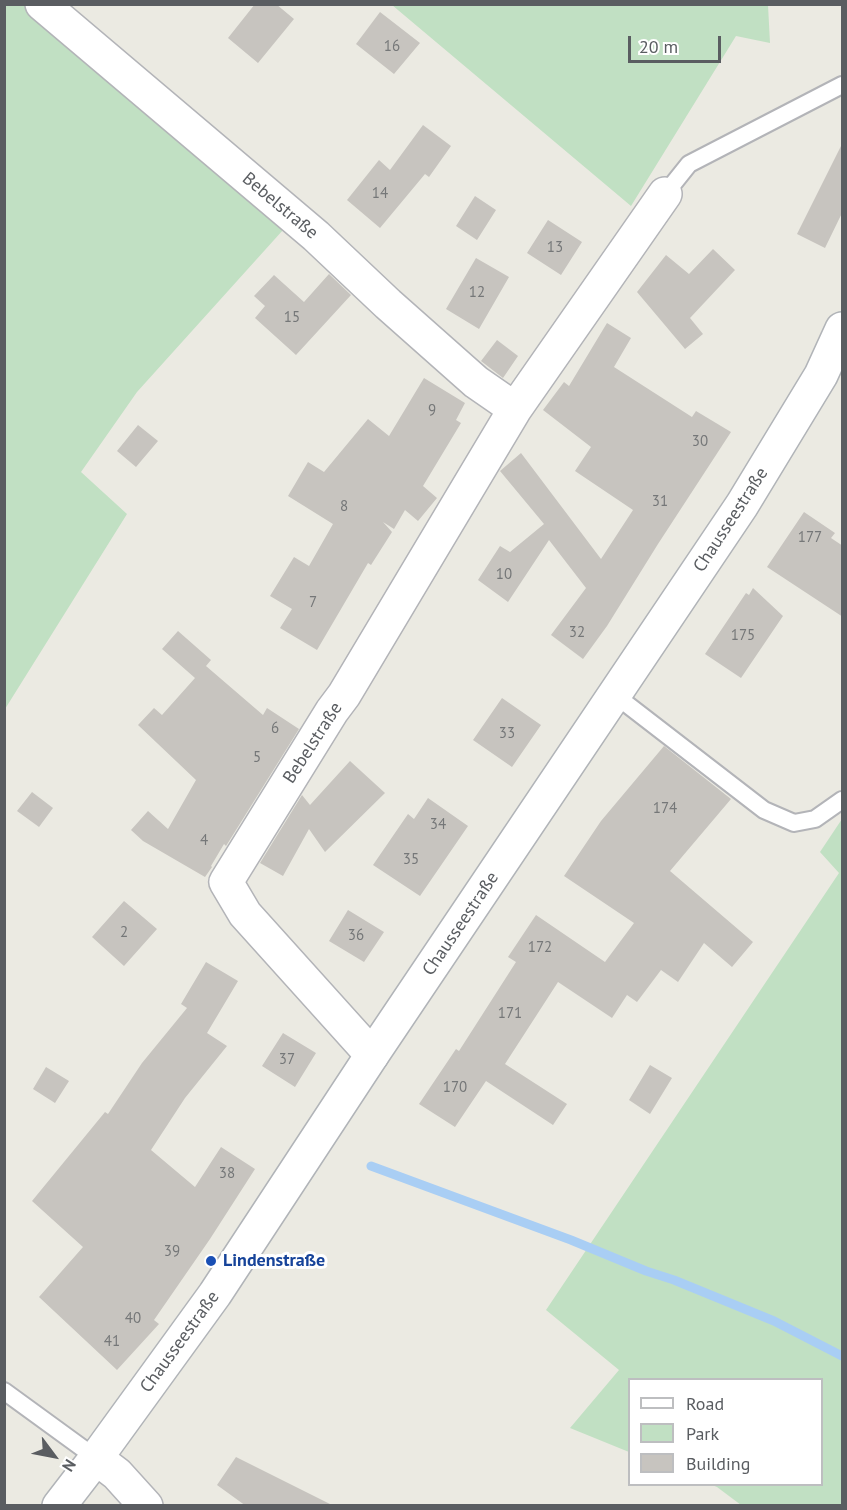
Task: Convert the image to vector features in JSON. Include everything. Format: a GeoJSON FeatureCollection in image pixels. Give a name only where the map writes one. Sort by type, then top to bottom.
{"type":"FeatureCollection","features":[{"type":"Feature","properties":{"kind":"street","name":"Bebelstraße"},"geometry":{"type":"LineString","coordinates":[[42,4],[316,236],[476,382],[515,409]]}},
{"type":"Feature","properties":{"kind":"street","name":"Bebelstraße"},"geometry":{"type":"LineString","coordinates":[[372,1055],[245,914],[226,882],[344,695],[515,409],[664,194]]}},
{"type":"Feature","properties":{"kind":"street","name":"Chausseestraße"},"geometry":{"type":"LineString","coordinates":[[59,1506],[215,1294],[372,1055],[742,505],[821,375],[843,329]]}},
{"type":"Feature","properties":{"kind":"street"},"geometry":{"type":"LineString","coordinates":[[96,1458],[117,1474],[146,1506]]}},
{"type":"Feature","properties":{"kind":"lane"},"geometry":{"type":"LineString","coordinates":[[664,194],[689,164],[843,85]]}},
{"type":"Feature","properties":{"kind":"lane"},"geometry":{"type":"LineString","coordinates":[[615,695],[764,810],[794,823],[815,819],[843,800]]}},
{"type":"Feature","properties":{"kind":"lane"},"geometry":{"type":"LineString","coordinates":[[4,1391],[96,1458]]}},
{"type":"Feature","properties":{"kind":"green space"},"geometry":{"type":"Polygon","coordinates":[[[4,5],[24,5],[283,230],[137,392],[81,472],[127,514],[5,709],[4,5]]]}},
{"type":"Feature","properties":{"kind":"green space"},"geometry":{"type":"Polygon","coordinates":[[[392,5],[768,5],[770,43],[736,36],[631,206],[392,5]]]}},
{"type":"Feature","properties":{"kind":"green space"},"geometry":{"type":"Polygon","coordinates":[[[842,819],[842,1505],[741,1505],[714,1486],[823,1486],[823,1378],[628,1378],[628,1452],[570,1428],[619,1370],[546,1310],[839,873],[820,852],[842,819]]]}},
{"type":"Feature","properties":{"kind":"building"},"geometry":{"type":"Polygon","coordinates":[[[255,4],[276,4],[294,19],[258,63],[228,38],[255,4]]]}},
{"type":"Feature","properties":{"kind":"building"},"geometry":{"type":"Polygon","coordinates":[[[380,12],[420,43],[394,74],[356,44],[380,12]]]}},
{"type":"Feature","properties":{"kind":"building"},"geometry":{"type":"Polygon","coordinates":[[[423,125],[451,146],[429,177],[425,174],[380,228],[347,200],[379,160],[390,170],[423,125]]]}},
{"type":"Feature","properties":{"kind":"building"},"geometry":{"type":"Polygon","coordinates":[[[843,142],[843,211],[825,248],[797,234],[843,142]]]}},
{"type":"Feature","properties":{"kind":"building"},"geometry":{"type":"Polygon","coordinates":[[[475,196],[496,210],[477,240],[456,226],[475,196]]]}},
{"type":"Feature","properties":{"kind":"building"},"geometry":{"type":"Polygon","coordinates":[[[548,220],[582,242],[561,275],[527,253],[548,220]]]}},
{"type":"Feature","properties":{"kind":"building"},"geometry":{"type":"Polygon","coordinates":[[[713,249],[735,270],[690,318],[703,334],[685,349],[637,292],[666,255],[689,274],[713,249]]]}},
{"type":"Feature","properties":{"kind":"building"},"geometry":{"type":"Polygon","coordinates":[[[476,258],[509,277],[479,329],[446,309],[476,258]]]}},
{"type":"Feature","properties":{"kind":"building"},"geometry":{"type":"Polygon","coordinates":[[[329,274],[351,295],[296,355],[255,318],[265,306],[254,296],[274,275],[304,302],[329,274]]]}},
{"type":"Feature","properties":{"kind":"building"},"geometry":{"type":"Polygon","coordinates":[[[607,323],[631,338],[614,367],[692,417],[696,411],[731,432],[607,626],[583,659],[551,635],[586,588],[549,540],[508,602],[478,580],[500,546],[510,552],[544,524],[500,471],[521,453],[601,559],[633,510],[575,471],[591,447],[543,410],[564,382],[569,386],[607,323]]]}},
{"type":"Feature","properties":{"kind":"building"},"geometry":{"type":"Polygon","coordinates":[[[497,340],[518,356],[503,378],[481,361],[497,340]]]}},
{"type":"Feature","properties":{"kind":"building"},"geometry":{"type":"Polygon","coordinates":[[[424,378],[465,403],[456,420],[461,423],[423,486],[437,498],[418,521],[405,510],[394,529],[383,522],[392,532],[371,565],[368,563],[317,650],[280,628],[292,609],[270,596],[294,557],[309,566],[333,524],[288,496],[308,462],[324,472],[368,419],[389,436],[424,378]]]}},
{"type":"Feature","properties":{"kind":"building"},"geometry":{"type":"Polygon","coordinates":[[[138,425],[158,441],[136,467],[117,451],[138,425]]]}},
{"type":"Feature","properties":{"kind":"building"},"geometry":{"type":"Polygon","coordinates":[[[804,512],[835,533],[831,538],[843,546],[843,617],[767,567],[804,512]]]}},
{"type":"Feature","properties":{"kind":"building"},"geometry":{"type":"Polygon","coordinates":[[[753,588],[783,616],[741,678],[705,654],[746,593],[749,595],[753,588]]]}},
{"type":"Feature","properties":{"kind":"building"},"geometry":{"type":"Polygon","coordinates":[[[178,631],[211,660],[206,666],[263,715],[267,708],[299,729],[205,877],[143,841],[131,830],[148,811],[168,829],[196,780],[138,725],[154,708],[162,715],[195,678],[162,649],[178,631]]]}},
{"type":"Feature","properties":{"kind":"building"},"geometry":{"type":"Polygon","coordinates":[[[502,698],[541,725],[512,767],[473,740],[502,698]]]}},
{"type":"Feature","properties":{"kind":"building"},"geometry":{"type":"Polygon","coordinates":[[[664,746],[731,799],[670,871],[753,942],[732,967],[704,943],[678,982],[661,970],[637,1002],[627,995],[612,1018],[558,982],[505,1064],[567,1104],[553,1125],[486,1081],[455,1127],[419,1104],[456,1049],[459,1051],[516,962],[508,957],[536,915],[605,962],[634,923],[564,876],[601,821],[664,746]]]}},
{"type":"Feature","properties":{"kind":"building"},"geometry":{"type":"Polygon","coordinates":[[[350,761],[385,793],[325,852],[309,829],[283,876],[260,863],[302,795],[310,805],[350,761]]]}},
{"type":"Feature","properties":{"kind":"building"},"geometry":{"type":"Polygon","coordinates":[[[32,792],[53,808],[39,827],[17,811],[32,792]]]}},
{"type":"Feature","properties":{"kind":"building"},"geometry":{"type":"Polygon","coordinates":[[[428,798],[468,826],[420,896],[373,865],[408,814],[414,819],[428,798]]]}},
{"type":"Feature","properties":{"kind":"building"},"geometry":{"type":"Polygon","coordinates":[[[124,901],[157,929],[124,966],[92,937],[124,901]]]}},
{"type":"Feature","properties":{"kind":"building"},"geometry":{"type":"Polygon","coordinates":[[[348,910],[384,932],[364,962],[329,941],[348,910]]]}},
{"type":"Feature","properties":{"kind":"building"},"geometry":{"type":"Polygon","coordinates":[[[206,962],[238,981],[207,1033],[227,1046],[185,1098],[151,1150],[195,1187],[221,1147],[255,1169],[154,1320],[159,1324],[117,1370],[39,1297],[83,1247],[32,1201],[105,1112],[108,1114],[142,1063],[187,1008],[181,1004],[206,962]]]}},
{"type":"Feature","properties":{"kind":"building"},"geometry":{"type":"Polygon","coordinates":[[[283,1033],[316,1053],[295,1087],[262,1066],[283,1033]]]}},
{"type":"Feature","properties":{"kind":"building"},"geometry":{"type":"Polygon","coordinates":[[[650,1065],[672,1078],[650,1114],[629,1100],[650,1065]]]}},
{"type":"Feature","properties":{"kind":"building"},"geometry":{"type":"Polygon","coordinates":[[[46,1067],[69,1081],[55,1103],[33,1089],[46,1067]]]}},
{"type":"Feature","properties":{"kind":"building"},"geometry":{"type":"Polygon","coordinates":[[[236,1457],[334,1506],[246,1506],[217,1485],[236,1457]]]}},
{"type":"Feature","properties":{"kind":"waterway"},"geometry":{"type":"LineString","coordinates":[[371,1166],[674,1280],[774,1321],[842,1356]]}},
{"type":"Feature","properties":{"kind":"place","name":"Lindenstraße"},"geometry":{"type":"Point","coordinates":[211,1261]}}]}
